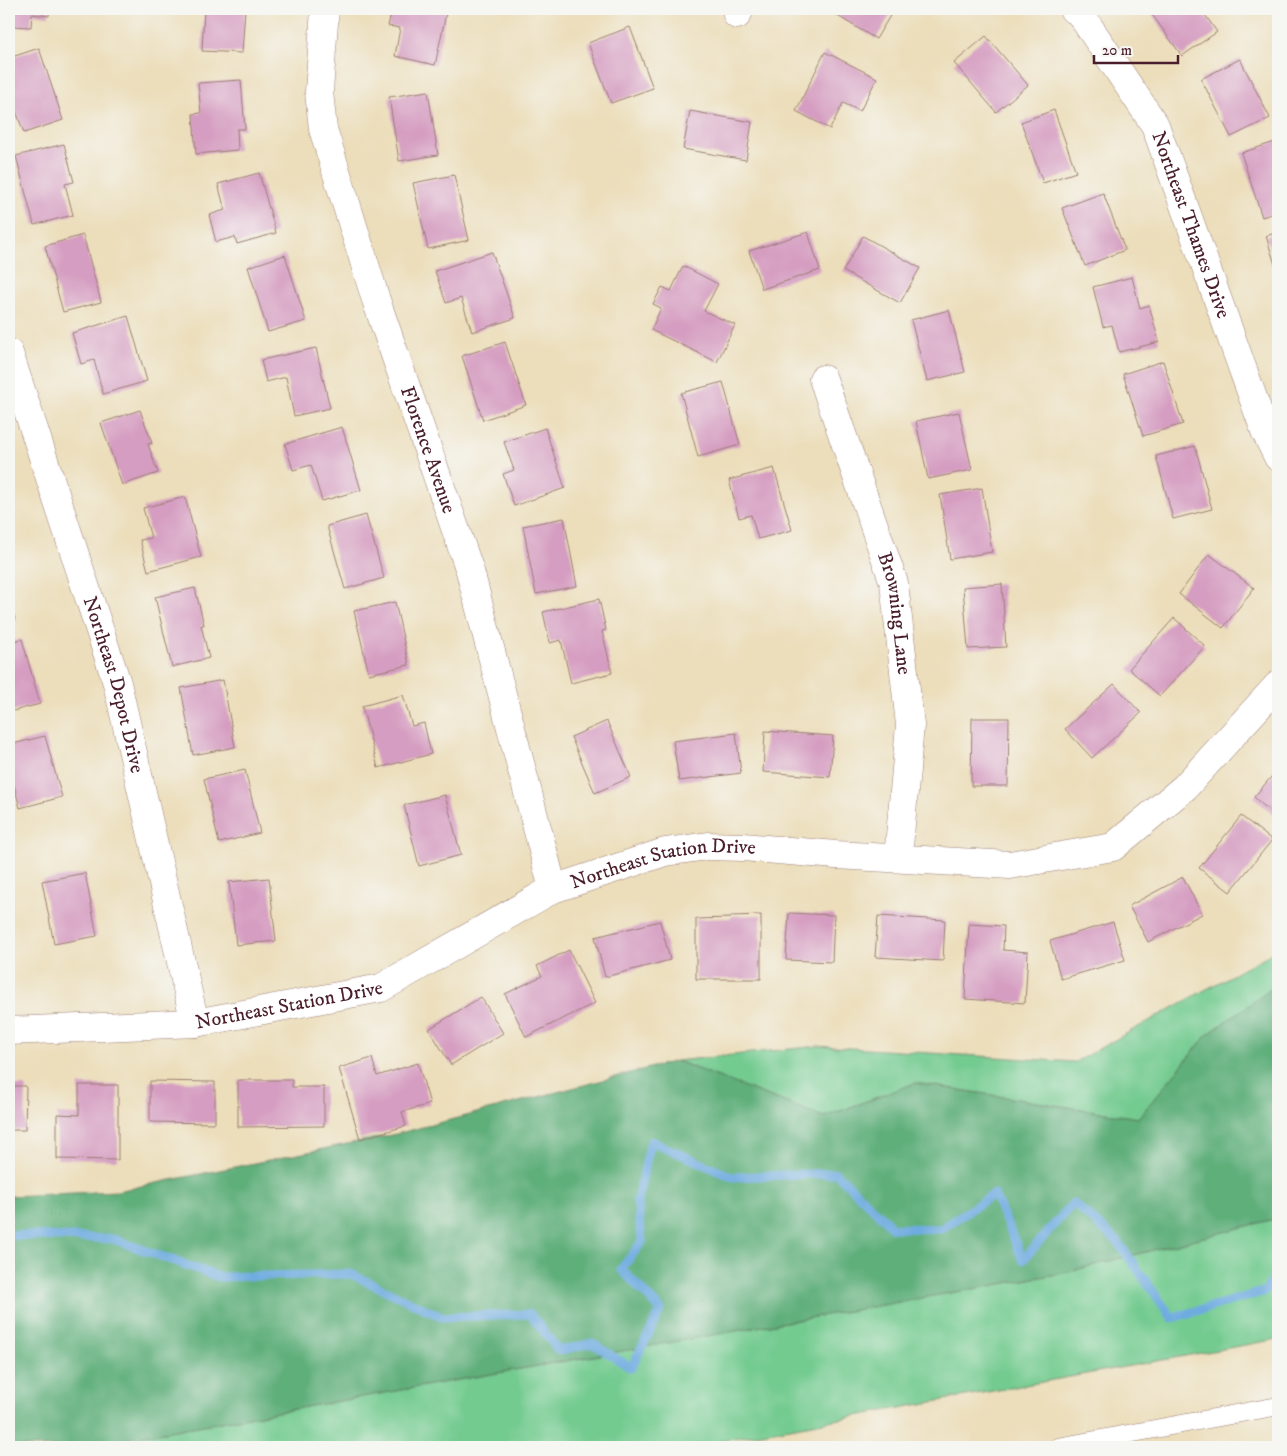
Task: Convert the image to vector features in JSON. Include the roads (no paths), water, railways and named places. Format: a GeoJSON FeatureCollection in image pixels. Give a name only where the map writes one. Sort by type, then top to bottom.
{"type":"FeatureCollection","features":[{"type":"Feature","properties":{"kind":"street","name":"Florence Avenue"},"geometry":{"type":"LineString","coordinates":[[325,9],[320,92],[323,130],[376,300],[470,571],[553,889]]}},
{"type":"Feature","properties":{"kind":"street","name":"Northeast Thames Drive"},"geometry":{"type":"LineString","coordinates":[[1073,9],[1079,12],[1155,125],[1264,431],[1278,457]]}},
{"type":"Feature","properties":{"kind":"street","name":"Northeast Depot Drive"},"geometry":{"type":"LineString","coordinates":[[9,353],[117,683],[195,1023]]}},
{"type":"Feature","properties":{"kind":"street","name":"Browning Lane"},"geometry":{"type":"LineString","coordinates":[[823,379],[894,583],[910,725],[898,858]]}},
{"type":"Feature","properties":{"kind":"street","name":"Northeast Station Drive"},"geometry":{"type":"LineString","coordinates":[[9,1032],[195,1023],[381,988],[553,889],[665,852],[708,846],[1010,865],[1113,847],[1185,786],[1278,685]]}},
{"type":"Feature","properties":{"kind":"lane"},"geometry":{"type":"LineString","coordinates":[[1058,1447],[1134,1440],[1278,1406]]}},
{"type":"Feature","properties":{"kind":"waterway"},"geometry":{"type":"LineString","coordinates":[[9,1235],[113,1239],[219,1277],[351,1274],[442,1317],[530,1314],[559,1351],[592,1343],[631,1368],[661,1310],[621,1269],[642,1242],[637,1200],[651,1141],[732,1177],[836,1173],[893,1228],[941,1229],[994,1194],[1023,1260],[1073,1203],[1118,1242],[1172,1318],[1266,1291],[1278,1270]]}}]}
